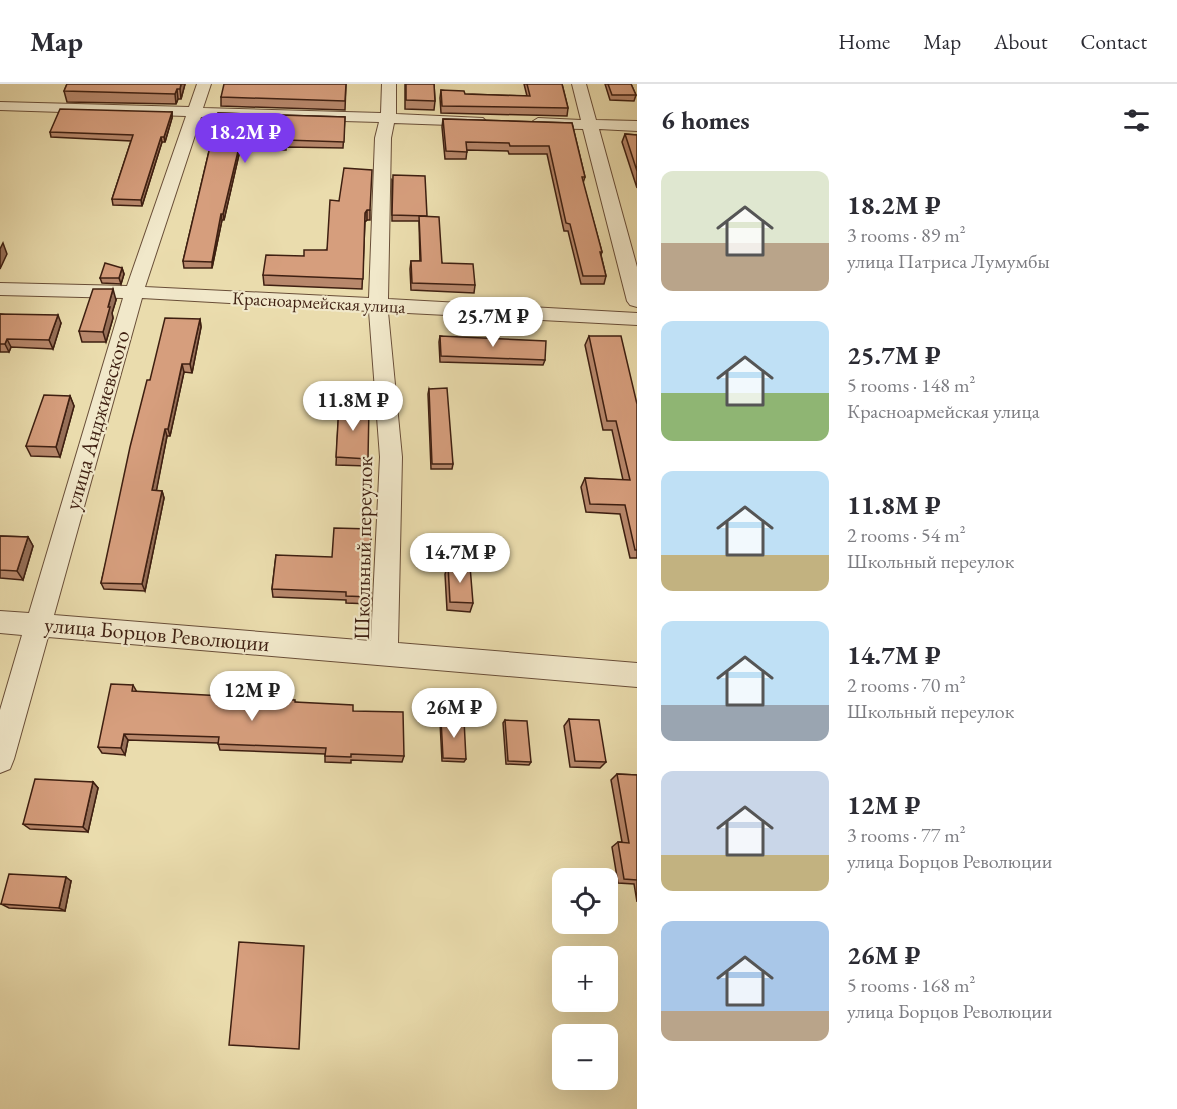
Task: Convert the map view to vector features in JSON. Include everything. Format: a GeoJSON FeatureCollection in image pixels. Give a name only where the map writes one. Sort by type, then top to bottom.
{"type":"FeatureCollection","features":[{"type":"Feature","properties":{"kind":"street","name":"улица Анджиевского"},"geometry":{"type":"LineString","coordinates":[[0,759],[134,292],[204,84]]}},
{"type":"Feature","properties":{"kind":"street","name":"Школьный переулок"},"geometry":{"type":"LineString","coordinates":[[384,654],[391,457],[378,305],[383,138],[388,118],[389,84]]}},
{"type":"Feature","properties":{"kind":"street"},"geometry":{"type":"LineString","coordinates":[[579,84],[637,301]]}},
{"type":"Feature","properties":{"kind":"street"},"geometry":{"type":"LineString","coordinates":[[0,106],[496,121]]}},
{"type":"Feature","properties":{"kind":"street"},"geometry":{"type":"LineString","coordinates":[[519,122],[637,126]]}},
{"type":"Feature","properties":{"kind":"street","name":"Красноармейская улица"},"geometry":{"type":"LineString","coordinates":[[0,289],[134,292],[637,319]]}},
{"type":"Feature","properties":{"kind":"street","name":"улица Борцов Революции"},"geometry":{"type":"LineString","coordinates":[[0,622],[637,675]]}},
{"type":"Feature","properties":{"kind":"building"},"geometry":{"type":"Polygon","coordinates":[[[67,84],[181,84],[175,94],[64,91],[67,84]]]}},
{"type":"Feature","properties":{"kind":"building"},"geometry":{"type":"Polygon","coordinates":[[[224,84],[346,84],[345,101],[221,97],[224,84]]]}},
{"type":"Feature","properties":{"kind":"building"},"geometry":{"type":"Polygon","coordinates":[[[406,84],[434,84],[435,101],[406,100],[406,84]]]}},
{"type":"Feature","properties":{"kind":"building"},"geometry":{"type":"Polygon","coordinates":[[[527,84],[562,84],[568,108],[442,106],[441,90],[464,91],[465,94],[530,96],[527,84]]]}},
{"type":"Feature","properties":{"kind":"building"},"geometry":{"type":"Polygon","coordinates":[[[608,84],[631,84],[636,95],[612,95],[608,84]]]}},
{"type":"Feature","properties":{"kind":"building"},"geometry":{"type":"Polygon","coordinates":[[[60,109],[172,112],[164,137],[161,137],[141,200],[112,199],[133,135],[50,132],[60,109]]]}},
{"type":"Feature","properties":{"kind":"building"},"geometry":{"type":"Polygon","coordinates":[[[218,113],[345,117],[344,142],[286,140],[286,144],[240,143],[223,214],[221,214],[212,262],[183,261],[218,113]]]}},
{"type":"Feature","properties":{"kind":"building"},"geometry":{"type":"Polygon","coordinates":[[[443,119],[572,123],[585,177],[582,177],[606,276],[583,276],[570,224],[566,223],[549,146],[510,146],[509,143],[466,142],[467,152],[446,151],[443,119]]]}},
{"type":"Feature","properties":{"kind":"building"},"geometry":{"type":"Polygon","coordinates":[[[625,134],[637,135],[637,171],[625,134]]]}},
{"type":"Feature","properties":{"kind":"building"},"geometry":{"type":"Polygon","coordinates":[[[344,168],[372,170],[370,210],[365,213],[363,279],[263,275],[266,255],[304,256],[304,250],[327,250],[330,200],[339,201],[344,168]]]}},
{"type":"Feature","properties":{"kind":"building"},"geometry":{"type":"Polygon","coordinates":[[[393,175],[425,176],[427,216],[392,215],[393,175]]]}},
{"type":"Feature","properties":{"kind":"building"},"geometry":{"type":"Polygon","coordinates":[[[419,216],[439,217],[442,263],[473,264],[475,285],[412,283],[411,261],[421,261],[419,216]]]}},
{"type":"Feature","properties":{"kind":"building"},"geometry":{"type":"Polygon","coordinates":[[[105,263],[122,268],[119,278],[100,278],[105,263]]]}},
{"type":"Feature","properties":{"kind":"building"},"geometry":{"type":"Polygon","coordinates":[[[93,289],[113,289],[103,332],[79,331],[93,289]]]}},
{"type":"Feature","properties":{"kind":"building"},"geometry":{"type":"Polygon","coordinates":[[[0,314],[58,315],[49,340],[7,339],[5,344],[0,344],[0,314]]]}},
{"type":"Feature","properties":{"kind":"building"},"geometry":{"type":"Polygon","coordinates":[[[165,318],[200,319],[190,364],[182,364],[168,429],[165,429],[152,490],[162,491],[142,584],[101,583],[130,447],[165,318]]]}},
{"type":"Feature","properties":{"kind":"building"},"geometry":{"type":"Polygon","coordinates":[[[440,336],[546,341],[545,360],[441,356],[440,336]]]}},
{"type":"Feature","properties":{"kind":"building"},"geometry":{"type":"Polygon","coordinates":[[[589,336],[621,336],[637,404],[637,550],[635,550],[625,505],[590,504],[585,478],[630,480],[616,421],[607,421],[589,336]]]}},
{"type":"Feature","properties":{"kind":"building"},"geometry":{"type":"Polygon","coordinates":[[[447,388],[453,464],[432,464],[429,389],[447,388]]]}},
{"type":"Feature","properties":{"kind":"building"},"geometry":{"type":"Polygon","coordinates":[[[44,395],[70,396],[56,447],[26,446],[44,395]]]}},
{"type":"Feature","properties":{"kind":"building"},"geometry":{"type":"Polygon","coordinates":[[[339,405],[369,406],[368,459],[336,457],[339,405]]]}},
{"type":"Feature","properties":{"kind":"building"},"geometry":{"type":"Polygon","coordinates":[[[334,528],[371,529],[371,597],[346,596],[346,592],[272,589],[276,555],[332,557],[334,528]]]}},
{"type":"Feature","properties":{"kind":"building"},"geometry":{"type":"Polygon","coordinates":[[[0,536],[28,537],[17,571],[0,570],[0,536]]]}},
{"type":"Feature","properties":{"kind":"building"},"geometry":{"type":"Polygon","coordinates":[[[448,565],[470,566],[473,603],[450,602],[448,565]]]}},
{"type":"Feature","properties":{"kind":"building"},"geometry":{"type":"Polygon","coordinates":[[[111,684],[133,685],[132,691],[295,700],[295,702],[353,705],[353,711],[403,712],[404,756],[351,754],[351,757],[325,756],[326,748],[218,744],[219,737],[124,734],[121,748],[98,747],[111,684]]]}},
{"type":"Feature","properties":{"kind":"building"},"geometry":{"type":"Polygon","coordinates":[[[441,719],[464,720],[466,759],[443,758],[441,719]]]}},
{"type":"Feature","properties":{"kind":"building"},"geometry":{"type":"Polygon","coordinates":[[[569,719],[599,720],[606,762],[575,761],[569,719]]]}},
{"type":"Feature","properties":{"kind":"building"},"geometry":{"type":"Polygon","coordinates":[[[505,720],[527,721],[531,762],[508,761],[505,720]]]}},
{"type":"Feature","properties":{"kind":"building"},"geometry":{"type":"Polygon","coordinates":[[[617,774],[637,775],[637,880],[624,879],[618,842],[629,843],[617,774]]]}},
{"type":"Feature","properties":{"kind":"building"},"geometry":{"type":"Polygon","coordinates":[[[35,779],[93,782],[83,827],[23,824],[35,779]]]}},
{"type":"Feature","properties":{"kind":"building"},"geometry":{"type":"Polygon","coordinates":[[[9,874],[66,877],[59,908],[1,904],[9,874]]]}},
{"type":"Feature","properties":{"kind":"building"},"geometry":{"type":"Polygon","coordinates":[[[239,942],[304,946],[299,1049],[229,1045],[239,942]]]}}]}
